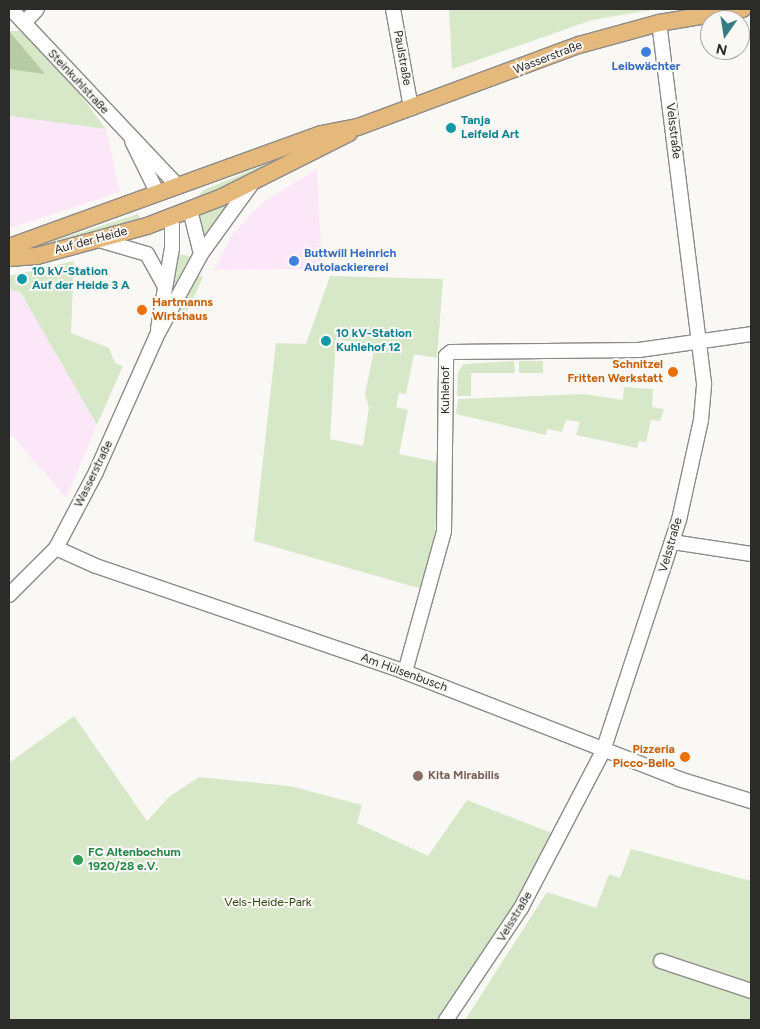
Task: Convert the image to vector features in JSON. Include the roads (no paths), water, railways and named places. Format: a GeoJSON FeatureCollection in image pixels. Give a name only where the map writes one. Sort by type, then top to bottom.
{"type":"FeatureCollection","features":[{"type":"Feature","properties":{"kind":"main road","name":"Wasserstraße"},"geometry":{"type":"LineString","coordinates":[[172,216],[253,182],[358,128],[579,45],[659,23],[732,9]]}},
{"type":"Feature","properties":{"kind":"main road","name":"Wasserstraße"},"geometry":{"type":"LineString","coordinates":[[158,194],[321,134],[358,128]]}},
{"type":"Feature","properties":{"kind":"main road"},"geometry":{"type":"LineString","coordinates":[[178,186],[190,210]]}},
{"type":"Feature","properties":{"kind":"main road"},"geometry":{"type":"LineString","coordinates":[[158,194],[172,216]]}},
{"type":"Feature","properties":{"kind":"main road","name":"Auf der Heide"},"geometry":{"type":"LineString","coordinates":[[9,247],[158,194]]}},
{"type":"Feature","properties":{"kind":"main road","name":"Auf der Heide"},"geometry":{"type":"LineString","coordinates":[[9,258],[37,256],[99,240],[172,216]]}},
{"type":"Feature","properties":{"kind":"street","name":"Steinkuhlstraße"},"geometry":{"type":"LineString","coordinates":[[11,9],[132,140],[178,186]]}},
{"type":"Feature","properties":{"kind":"street"},"geometry":{"type":"LineString","coordinates":[[24,23],[37,9]]}},
{"type":"Feature","properties":{"kind":"street","name":"Paulstraße"},"geometry":{"type":"LineString","coordinates":[[393,9],[411,108]]}},
{"type":"Feature","properties":{"kind":"street","name":"Velsstraße"},"geometry":{"type":"LineString","coordinates":[[446,1020],[521,908],[603,751],[672,542],[704,402],[699,344],[659,23]]}},
{"type":"Feature","properties":{"kind":"street","name":"Steinkuhlstraße"},"geometry":{"type":"LineString","coordinates":[[132,140],[158,194]]}},
{"type":"Feature","properties":{"kind":"street","name":"Wasserstraße"},"geometry":{"type":"LineString","coordinates":[[9,595],[56,548],[96,472],[156,337],[201,254],[253,182]]}},
{"type":"Feature","properties":{"kind":"street"},"geometry":{"type":"LineString","coordinates":[[190,210],[201,254]]}},
{"type":"Feature","properties":{"kind":"street","name":"Wasserstraße"},"geometry":{"type":"LineString","coordinates":[[156,337],[172,248],[172,216]]}},
{"type":"Feature","properties":{"kind":"street"},"geometry":{"type":"LineString","coordinates":[[99,240],[146,254],[164,285]]}},
{"type":"Feature","properties":{"kind":"street"},"geometry":{"type":"LineString","coordinates":[[699,344],[751,334]]}},
{"type":"Feature","properties":{"kind":"street","name":"Kuhlehof"},"geometry":{"type":"LineString","coordinates":[[405,672],[444,531],[446,356],[451,352],[639,350],[699,344]]}},
{"type":"Feature","properties":{"kind":"street"},"geometry":{"type":"LineString","coordinates":[[672,542],[751,554]]}},
{"type":"Feature","properties":{"kind":"street","name":"Am Hülsenbusch"},"geometry":{"type":"LineString","coordinates":[[56,548],[96,566],[405,672],[603,751],[751,801]]}},
{"type":"Feature","properties":{"kind":"street"},"geometry":{"type":"LineString","coordinates":[[661,961],[751,991]]}},
{"type":"Feature","properties":{"kind":"place","name":"Leibwächter"},"geometry":{"type":"Point","coordinates":[646,52]}},
{"type":"Feature","properties":{"kind":"place","name":"Tanja Leifeld Art"},"geometry":{"type":"Point","coordinates":[451,128]}},
{"type":"Feature","properties":{"kind":"place","name":"Buttwill Heinrich Autolackiererei"},"geometry":{"type":"Point","coordinates":[294,261]}},
{"type":"Feature","properties":{"kind":"place","name":"10 kV-Station Auf der Heide 3 A"},"geometry":{"type":"Point","coordinates":[22,279]}},
{"type":"Feature","properties":{"kind":"place","name":"Hartmanns Wirtshaus"},"geometry":{"type":"Point","coordinates":[142,310]}},
{"type":"Feature","properties":{"kind":"place","name":"10 kV-Station Kuhlehof 12"},"geometry":{"type":"Point","coordinates":[326,341]}},
{"type":"Feature","properties":{"kind":"place","name":"Schnitzel Fritten Werkstatt"},"geometry":{"type":"Point","coordinates":[673,372]}},
{"type":"Feature","properties":{"kind":"place","name":"Pizzeria Picco-Bello"},"geometry":{"type":"Point","coordinates":[685,757]}},
{"type":"Feature","properties":{"kind":"place","name":"Kita Mirabilis"},"geometry":{"type":"Point","coordinates":[418,776]}},
{"type":"Feature","properties":{"kind":"place","name":"FC Altenbochum 1920/28 e.V."},"geometry":{"type":"Point","coordinates":[78,860]}},
{"type":"Feature","properties":{"kind":"park label","name":"Vels-Heide-Park"},"geometry":{"type":"Point","coordinates":[268,903]}}]}
